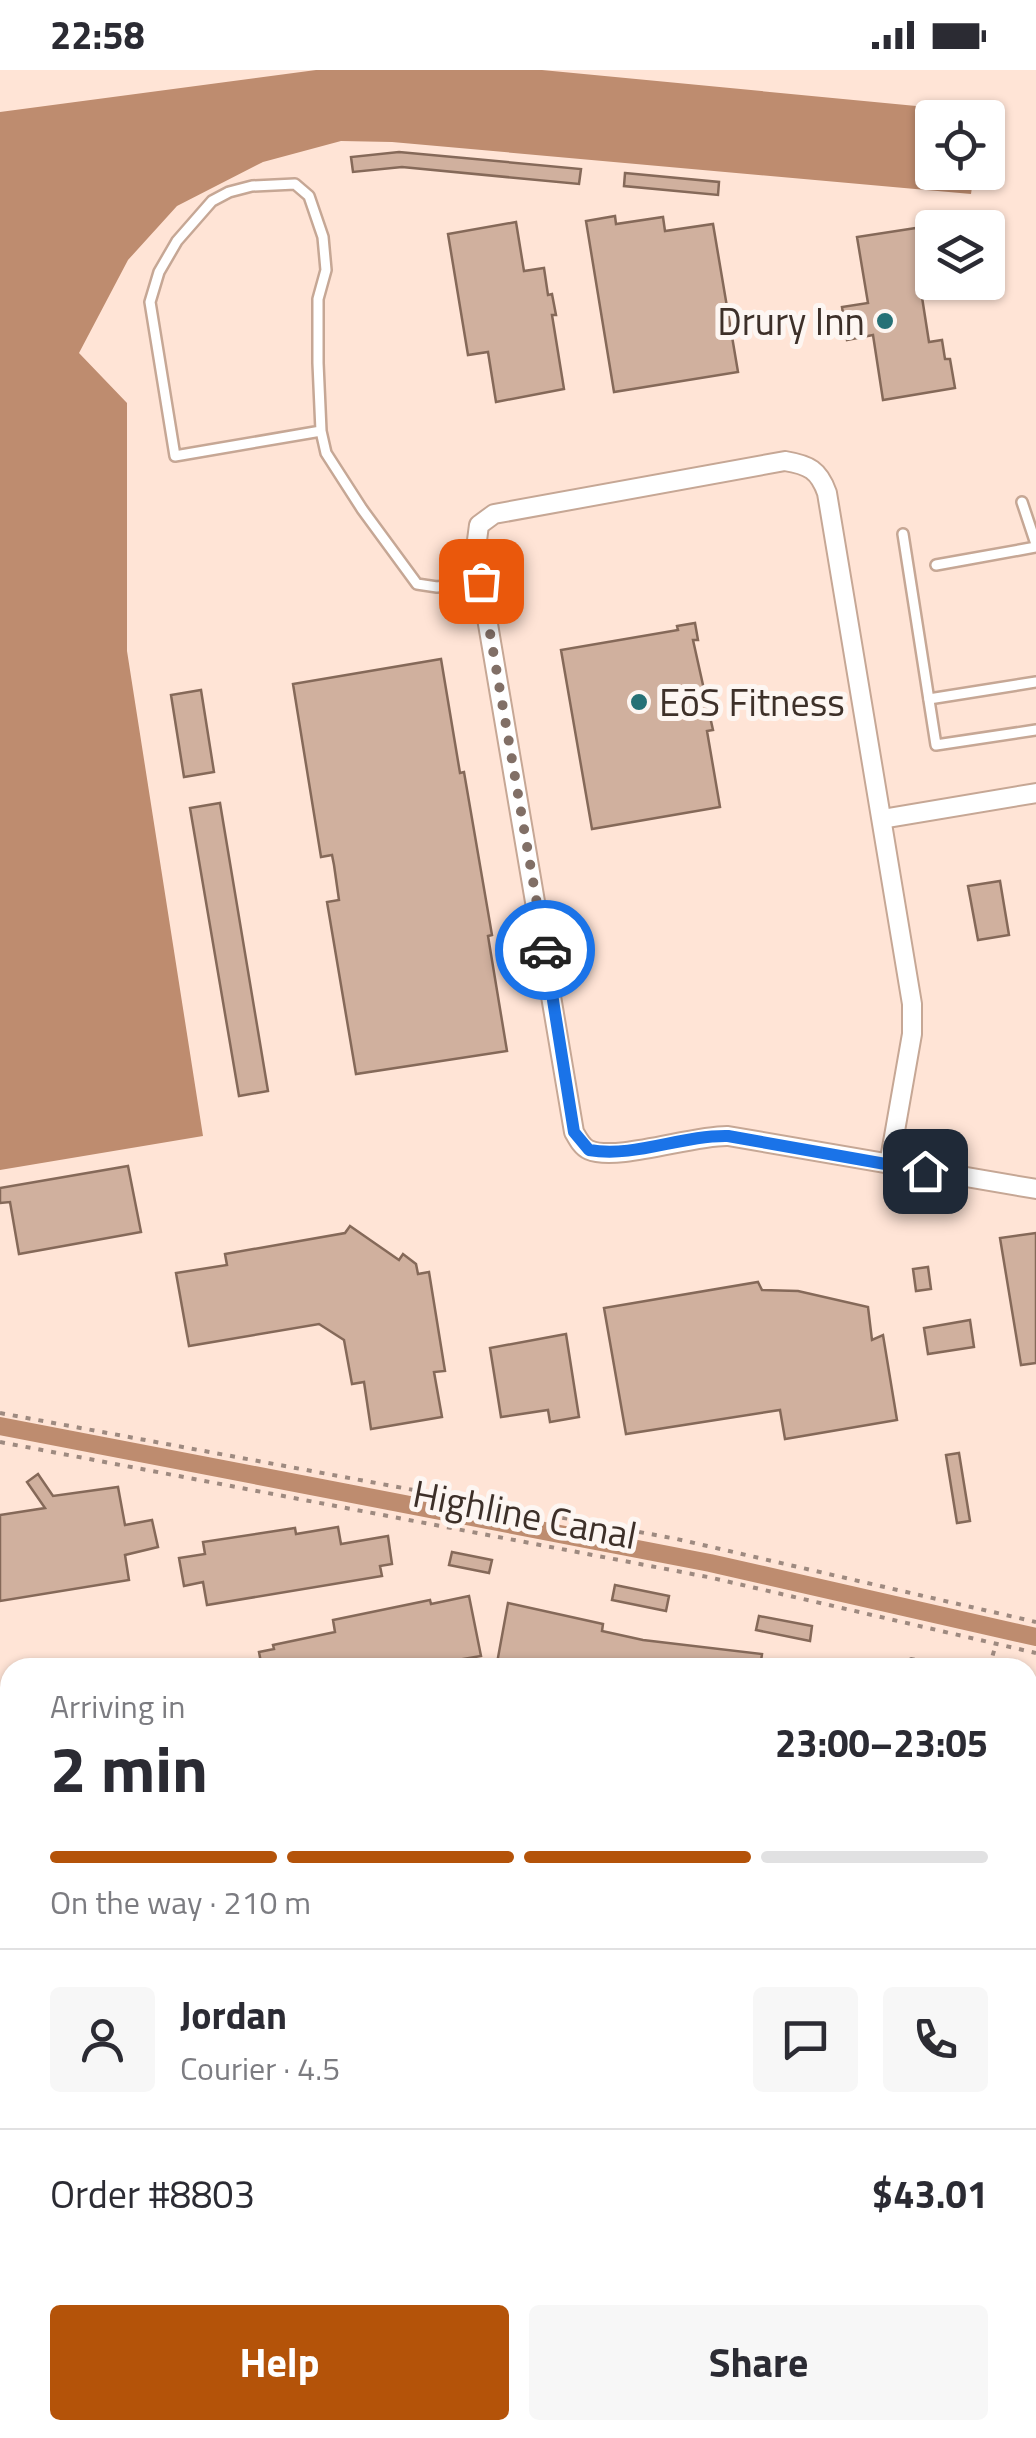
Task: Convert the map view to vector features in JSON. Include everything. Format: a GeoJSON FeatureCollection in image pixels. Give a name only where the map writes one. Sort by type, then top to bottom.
{"type":"FeatureCollection","features":[{"type":"Feature","properties":{"kind":"street"},"geometry":{"type":"LineString","coordinates":[[889,1165],[912,1034],[912,1004],[827,493],[815,470],[786,461],[494,514],[479,525],[476,548],[574,1132],[589,1150],[616,1152],[728,1136],[889,1165],[1036,1189]]}},
{"type":"Feature","properties":{"kind":"street"},"geometry":{"type":"LineString","coordinates":[[882,818],[1036,794]]}},
{"type":"Feature","properties":{"kind":"lane"},"geometry":{"type":"LineString","coordinates":[[321,431],[175,456],[150,302],[159,272],[177,241],[212,202],[228,192],[266,184],[295,184],[309,196],[317,214],[326,270],[318,298],[321,431],[326,453],[417,584],[425,588],[481,581]]}},
{"type":"Feature","properties":{"kind":"lane"},"geometry":{"type":"LineString","coordinates":[[936,565],[1036,545],[1022,502]]}},
{"type":"Feature","properties":{"kind":"lane"},"geometry":{"type":"LineString","coordinates":[[903,534],[936,745],[1036,730]]}},
{"type":"Feature","properties":{"kind":"lane"},"geometry":{"type":"LineString","coordinates":[[930,699],[1036,682]]}},
{"type":"Feature","properties":{"kind":"path"},"geometry":{"type":"LineString","coordinates":[[0,1413],[677,1539],[1036,1622]]}},
{"type":"Feature","properties":{"kind":"path","name":"Highline Canal"},"geometry":{"type":"LineString","coordinates":[[0,1442],[708,1577],[1036,1654]]}},
{"type":"Feature","properties":{"kind":"path"},"geometry":{"type":"LineString","coordinates":[[992,1658],[996,1644]]}},
{"type":"Feature","properties":{"kind":"shaded area"},"geometry":{"type":"Polygon","coordinates":[[[316,70],[542,70],[915,106],[915,189],[392,142],[341,141],[263,162],[177,206],[128,260],[79,353],[127,403],[127,651],[203,1136],[0,1170],[0,112],[316,70]]]}},
{"type":"Feature","properties":{"kind":"shaded area"},"geometry":{"type":"Polygon","coordinates":[[[926,190],[972,190],[971,194],[926,190]]]}},
{"type":"Feature","properties":{"kind":"building"},"geometry":{"type":"Polygon","coordinates":[[[399,152],[581,169],[579,184],[402,167],[353,172],[351,157],[399,152]]]}},
{"type":"Feature","properties":{"kind":"building"},"geometry":{"type":"Polygon","coordinates":[[[625,173],[719,182],[718,195],[624,186],[625,173]]]}},
{"type":"Feature","properties":{"kind":"building"},"geometry":{"type":"Polygon","coordinates":[[[615,216],[616,224],[663,217],[665,231],[713,224],[738,372],[614,392],[586,221],[615,216]]]}},
{"type":"Feature","properties":{"kind":"building"},"geometry":{"type":"Polygon","coordinates":[[[516,222],[524,271],[544,268],[548,295],[552,294],[564,389],[496,402],[488,352],[468,355],[448,234],[516,222]]]}},
{"type":"Feature","properties":{"kind":"building","name":"Drury Inn"},"geometry":{"type":"Polygon","coordinates":[[[915,228],[915,300],[922,300],[929,342],[942,340],[955,388],[883,400],[873,335],[847,340],[842,307],[868,303],[857,237],[915,228]]]}},
{"type":"Feature","properties":{"kind":"building","name":"EōS Fitness"},"geometry":{"type":"Polygon","coordinates":[[[695,623],[698,640],[693,640],[713,730],[707,731],[720,807],[592,829],[561,650],[678,630],[677,626],[695,623]]]}},
{"type":"Feature","properties":{"kind":"building"},"geometry":{"type":"Polygon","coordinates":[[[441,659],[492,935],[488,936],[507,1051],[356,1074],[327,902],[339,900],[334,865],[332,855],[321,857],[293,684],[441,659]]]}},
{"type":"Feature","properties":{"kind":"building"},"geometry":{"type":"Polygon","coordinates":[[[201,690],[214,772],[184,777],[171,695],[201,690]]]}},
{"type":"Feature","properties":{"kind":"building"},"geometry":{"type":"Polygon","coordinates":[[[220,803],[268,1091],[239,1096],[190,808],[220,803]]]}},
{"type":"Feature","properties":{"kind":"building"},"geometry":{"type":"Polygon","coordinates":[[[1000,881],[1009,935],[978,940],[968,886],[1000,881]]]}},
{"type":"Feature","properties":{"kind":"building"},"geometry":{"type":"Polygon","coordinates":[[[128,1166],[141,1232],[19,1254],[10,1202],[0,1203],[0,1188],[128,1166]]]}},
{"type":"Feature","properties":{"kind":"building"},"geometry":{"type":"Polygon","coordinates":[[[350,1226],[399,1260],[403,1254],[416,1264],[418,1274],[429,1272],[445,1371],[434,1372],[442,1417],[371,1429],[364,1382],[352,1384],[344,1340],[319,1324],[189,1346],[176,1273],[227,1265],[225,1254],[345,1233],[350,1226]]]}},
{"type":"Feature","properties":{"kind":"building"},"geometry":{"type":"Polygon","coordinates":[[[1036,1233],[1036,1363],[1021,1365],[1000,1238],[1036,1233]]]}},
{"type":"Feature","properties":{"kind":"building"},"geometry":{"type":"Polygon","coordinates":[[[928,1267],[931,1289],[916,1291],[913,1269],[928,1267]]]}},
{"type":"Feature","properties":{"kind":"building"},"geometry":{"type":"Polygon","coordinates":[[[758,1282],[762,1290],[798,1291],[868,1307],[872,1340],[883,1335],[897,1420],[785,1439],[780,1410],[626,1434],[604,1308],[758,1282]]]}},
{"type":"Feature","properties":{"kind":"building"},"geometry":{"type":"Polygon","coordinates":[[[970,1320],[974,1347],[928,1354],[924,1328],[970,1320]]]}},
{"type":"Feature","properties":{"kind":"building"},"geometry":{"type":"Polygon","coordinates":[[[566,1334],[579,1417],[550,1422],[548,1410],[501,1417],[490,1348],[566,1334]]]}},
{"type":"Feature","properties":{"kind":"building"},"geometry":{"type":"Polygon","coordinates":[[[959,1453],[970,1521],[957,1523],[946,1455],[959,1453]]]}},
{"type":"Feature","properties":{"kind":"building"},"geometry":{"type":"Polygon","coordinates":[[[38,1474],[53,1496],[118,1487],[125,1525],[152,1520],[158,1547],[125,1555],[129,1580],[0,1601],[0,1515],[45,1508],[27,1482],[38,1474]]]}},
{"type":"Feature","properties":{"kind":"building"},"geometry":{"type":"Polygon","coordinates":[[[338,1527],[341,1544],[388,1536],[392,1564],[380,1566],[382,1576],[207,1605],[203,1582],[184,1586],[179,1558],[205,1554],[203,1542],[295,1528],[296,1534],[338,1527]]]}},
{"type":"Feature","properties":{"kind":"building"},"geometry":{"type":"Polygon","coordinates":[[[452,1552],[492,1560],[489,1573],[449,1565],[452,1552]]]}},
{"type":"Feature","properties":{"kind":"building"},"geometry":{"type":"Polygon","coordinates":[[[615,1585],[669,1596],[666,1611],[612,1600],[615,1585]]]}},
{"type":"Feature","properties":{"kind":"building"},"geometry":{"type":"Polygon","coordinates":[[[469,1596],[481,1656],[260,1658],[259,1652],[274,1649],[273,1645],[335,1632],[333,1620],[430,1600],[431,1604],[469,1596]]]}},
{"type":"Feature","properties":{"kind":"building"},"geometry":{"type":"Polygon","coordinates":[[[508,1603],[603,1624],[602,1631],[643,1640],[762,1654],[761,1658],[498,1658],[508,1603]]]}},
{"type":"Feature","properties":{"kind":"building"},"geometry":{"type":"Polygon","coordinates":[[[759,1616],[812,1626],[810,1641],[756,1630],[759,1616]]]}},
{"type":"Feature","properties":{"kind":"waterway"},"geometry":{"type":"LineString","coordinates":[[0,1426],[710,1563],[1036,1637]]}},
{"type":"Feature","properties":{"kind":"way so far"},"geometry":{"type":"LineString","coordinates":[[481,581],[545,950]]}},
{"type":"Feature","properties":{"kind":"place","name":"Drury Inn"},"geometry":{"type":"Point","coordinates":[885,321]}},
{"type":"Feature","properties":{"kind":"place","name":"EōS Fitness"},"geometry":{"type":"Point","coordinates":[639,702]}},
{"type":"Feature","properties":{"kind":"route"},"geometry":{"type":"LineString","coordinates":[[545,950],[574,1132],[589,1150],[616,1152],[728,1136],[925,1171]]}}]}
